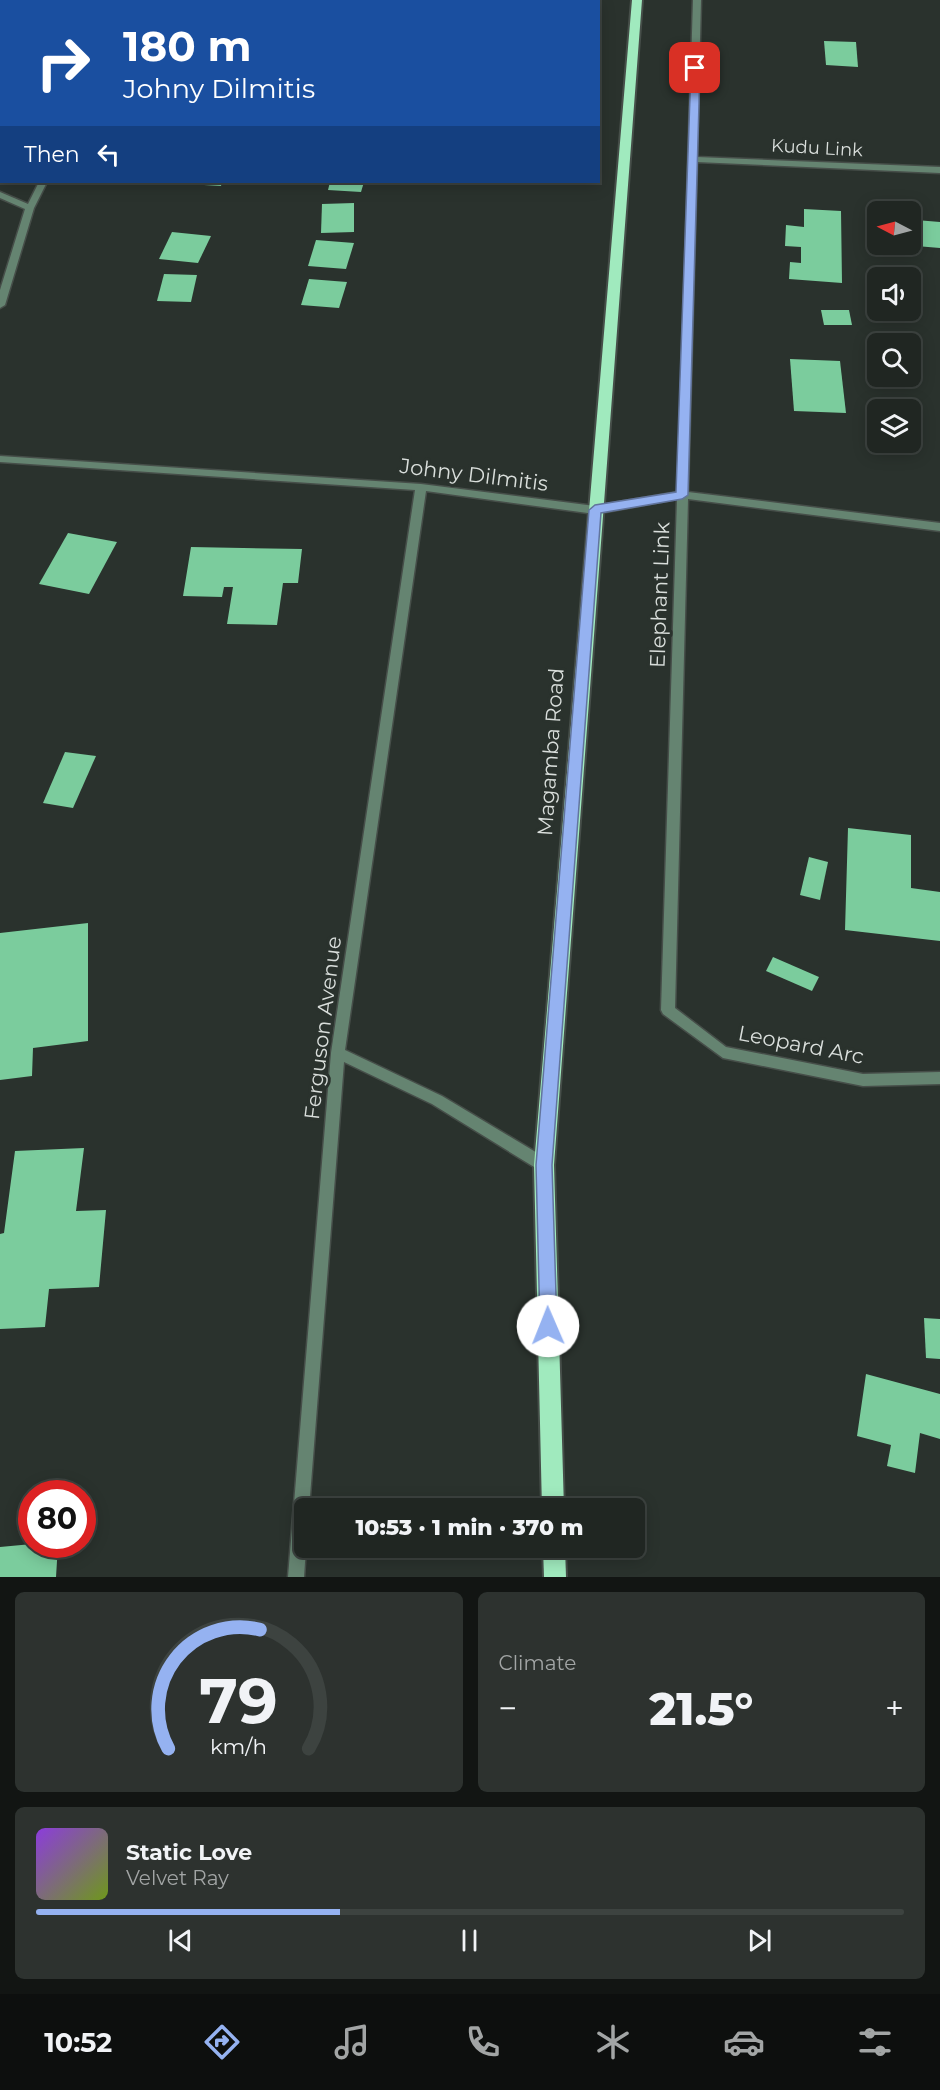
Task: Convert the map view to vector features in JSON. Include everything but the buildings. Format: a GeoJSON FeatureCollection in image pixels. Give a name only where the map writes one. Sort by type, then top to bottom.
{"type":"FeatureCollection","features":[{"type":"Feature","properties":{"kind":"highway","name":"Magamba Road"},"geometry":{"type":"LineString","coordinates":[[553,1498],[544,1165],[595,510],[638,0]]}},
{"type":"Feature","properties":{"kind":"highway"},"geometry":{"type":"LineString","coordinates":[[554,1558],[555,1577]]}},
{"type":"Feature","properties":{"kind":"street","name":"Elephant Link"},"geometry":{"type":"LineString","coordinates":[[668,1010],[698,0]]}},
{"type":"Feature","properties":{"kind":"street","name":"Kudu Link"},"geometry":{"type":"LineString","coordinates":[[693,159],[940,170]]}},
{"type":"Feature","properties":{"kind":"street"},"geometry":{"type":"LineString","coordinates":[[0,305],[30,208],[42,183]]}},
{"type":"Feature","properties":{"kind":"street"},"geometry":{"type":"LineString","coordinates":[[0,195],[30,208]]}},
{"type":"Feature","properties":{"kind":"street","name":"Johny Dilmitis"},"geometry":{"type":"LineString","coordinates":[[0,459],[421,487],[595,510],[682,495],[940,527]]}},
{"type":"Feature","properties":{"kind":"street","name":"Ferguson Avenue"},"geometry":{"type":"LineString","coordinates":[[296,1577],[338,1053],[421,487]]}},
{"type":"Feature","properties":{"kind":"street","name":"Leopard Arc"},"geometry":{"type":"LineString","coordinates":[[668,1010],[723,1052],[863,1080],[940,1078]]}},
{"type":"Feature","properties":{"kind":"street"},"geometry":{"type":"LineString","coordinates":[[338,1053],[437,1100],[544,1165]]}},
{"type":"Feature","properties":{"kind":"route"},"geometry":{"type":"LineString","coordinates":[[548,1326],[544,1165],[595,510],[682,495],[695,68]]}}]}
